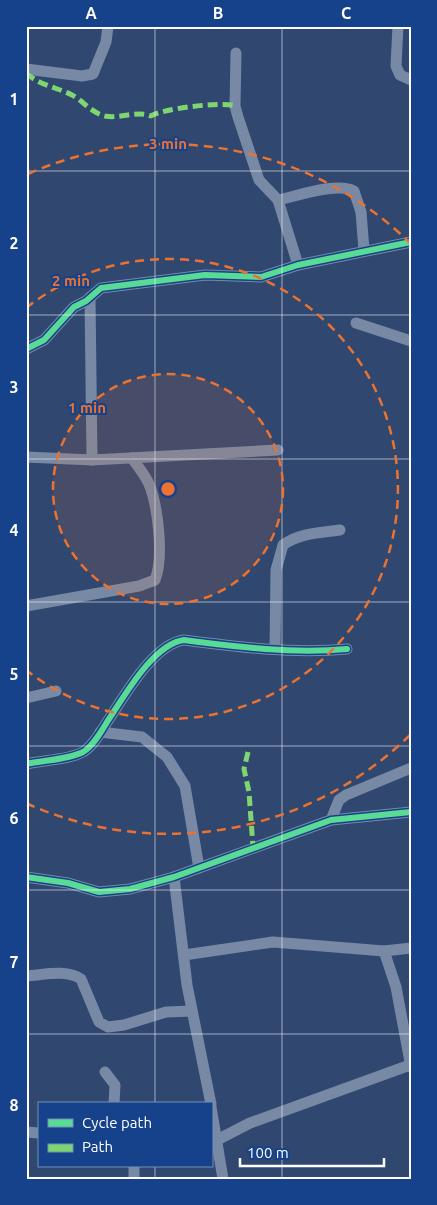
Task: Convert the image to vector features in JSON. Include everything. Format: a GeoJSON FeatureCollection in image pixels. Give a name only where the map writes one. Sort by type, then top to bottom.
{"type":"FeatureCollection","features":[{"type":"Feature","properties":{"kind":"street"},"geometry":{"type":"LineString","coordinates":[[26,69],[82,76],[93,74],[106,42],[108,26]]}},
{"type":"Feature","properties":{"kind":"street"},"geometry":{"type":"LineString","coordinates":[[398,26],[396,66],[400,75],[411,80]]}},
{"type":"Feature","properties":{"kind":"street"},"geometry":{"type":"LineString","coordinates":[[236,53],[235,106],[238,118],[259,180],[278,200],[298,265]]}},
{"type":"Feature","properties":{"kind":"street"},"geometry":{"type":"LineString","coordinates":[[278,200],[335,188],[347,187],[354,191],[361,212],[364,250]]}},
{"type":"Feature","properties":{"kind":"street"},"geometry":{"type":"LineString","coordinates":[[26,349],[44,340],[74,307],[101,288],[205,275],[262,277],[298,265],[364,250],[411,242]]}},
{"type":"Feature","properties":{"kind":"street"},"geometry":{"type":"LineString","coordinates":[[90,297],[92,460]]}},
{"type":"Feature","properties":{"kind":"street"},"geometry":{"type":"LineString","coordinates":[[356,323],[411,341]]}},
{"type":"Feature","properties":{"kind":"street"},"geometry":{"type":"LineString","coordinates":[[26,456],[92,460],[278,450]]}},
{"type":"Feature","properties":{"kind":"street"},"geometry":{"type":"LineString","coordinates":[[26,606],[139,586],[155,580],[159,556],[154,499],[149,484],[132,458]]}},
{"type":"Feature","properties":{"kind":"street"},"geometry":{"type":"LineString","coordinates":[[275,649],[276,570],[283,545],[290,540],[308,535],[340,530]]}},
{"type":"Feature","properties":{"kind":"street"},"geometry":{"type":"LineString","coordinates":[[26,764],[83,752],[100,732],[138,676],[167,646],[176,641],[184,640],[236,647],[312,651],[347,649]]}},
{"type":"Feature","properties":{"kind":"street"},"geometry":{"type":"LineString","coordinates":[[26,698],[56,690]]}},
{"type":"Feature","properties":{"kind":"street"},"geometry":{"type":"LineString","coordinates":[[100,732],[142,737],[167,758],[185,786],[199,868]]}},
{"type":"Feature","properties":{"kind":"street"},"geometry":{"type":"LineString","coordinates":[[331,820],[339,800],[346,795],[411,768]]}},
{"type":"Feature","properties":{"kind":"street"},"geometry":{"type":"LineString","coordinates":[[26,877],[68,883],[99,892],[130,889],[174,877],[331,820],[411,812]]}},
{"type":"Feature","properties":{"kind":"street"},"geometry":{"type":"LineString","coordinates":[[174,877],[192,1011],[210,1102]]}},
{"type":"Feature","properties":{"kind":"street"},"geometry":{"type":"LineString","coordinates":[[184,955],[273,942],[384,951],[411,948]]}},
{"type":"Feature","properties":{"kind":"street"},"geometry":{"type":"LineString","coordinates":[[217,1140],[250,1123],[411,1066],[396,987],[384,951]]}},
{"type":"Feature","properties":{"kind":"street"},"geometry":{"type":"LineString","coordinates":[[26,976],[68,973],[75,975],[81,979],[100,1022],[108,1027],[124,1025],[166,1012],[192,1011]]}},
{"type":"Feature","properties":{"kind":"street"},"geometry":{"type":"LineString","coordinates":[[105,1072],[115,1085],[114,1102]]}},
{"type":"Feature","properties":{"kind":"street"},"geometry":{"type":"LineString","coordinates":[[212,1112],[223,1179]]}},
{"type":"Feature","properties":{"kind":"marked path"},"geometry":{"type":"LineString","coordinates":[[26,73],[42,83],[72,95],[96,112],[111,117],[140,114],[151,116],[192,106],[218,104],[235,106]]}},
{"type":"Feature","properties":{"kind":"marked path"},"geometry":{"type":"LineString","coordinates":[[248,752],[244,769],[249,792],[253,847]]}},
{"type":"Feature","properties":{"kind":"cycle path"},"geometry":{"type":"LineString","coordinates":[[26,349],[44,340],[74,307],[86,301],[101,288],[205,275],[261,277],[298,265],[411,242]]}},
{"type":"Feature","properties":{"kind":"cycle path"},"geometry":{"type":"LineString","coordinates":[[26,764],[70,757],[87,749],[96,739],[140,673],[161,651],[172,644],[184,640],[286,650],[347,649]]}},
{"type":"Feature","properties":{"kind":"cycle path"},"geometry":{"type":"LineString","coordinates":[[26,877],[68,883],[99,892],[130,889],[174,877],[331,820],[411,812]]}}]}
